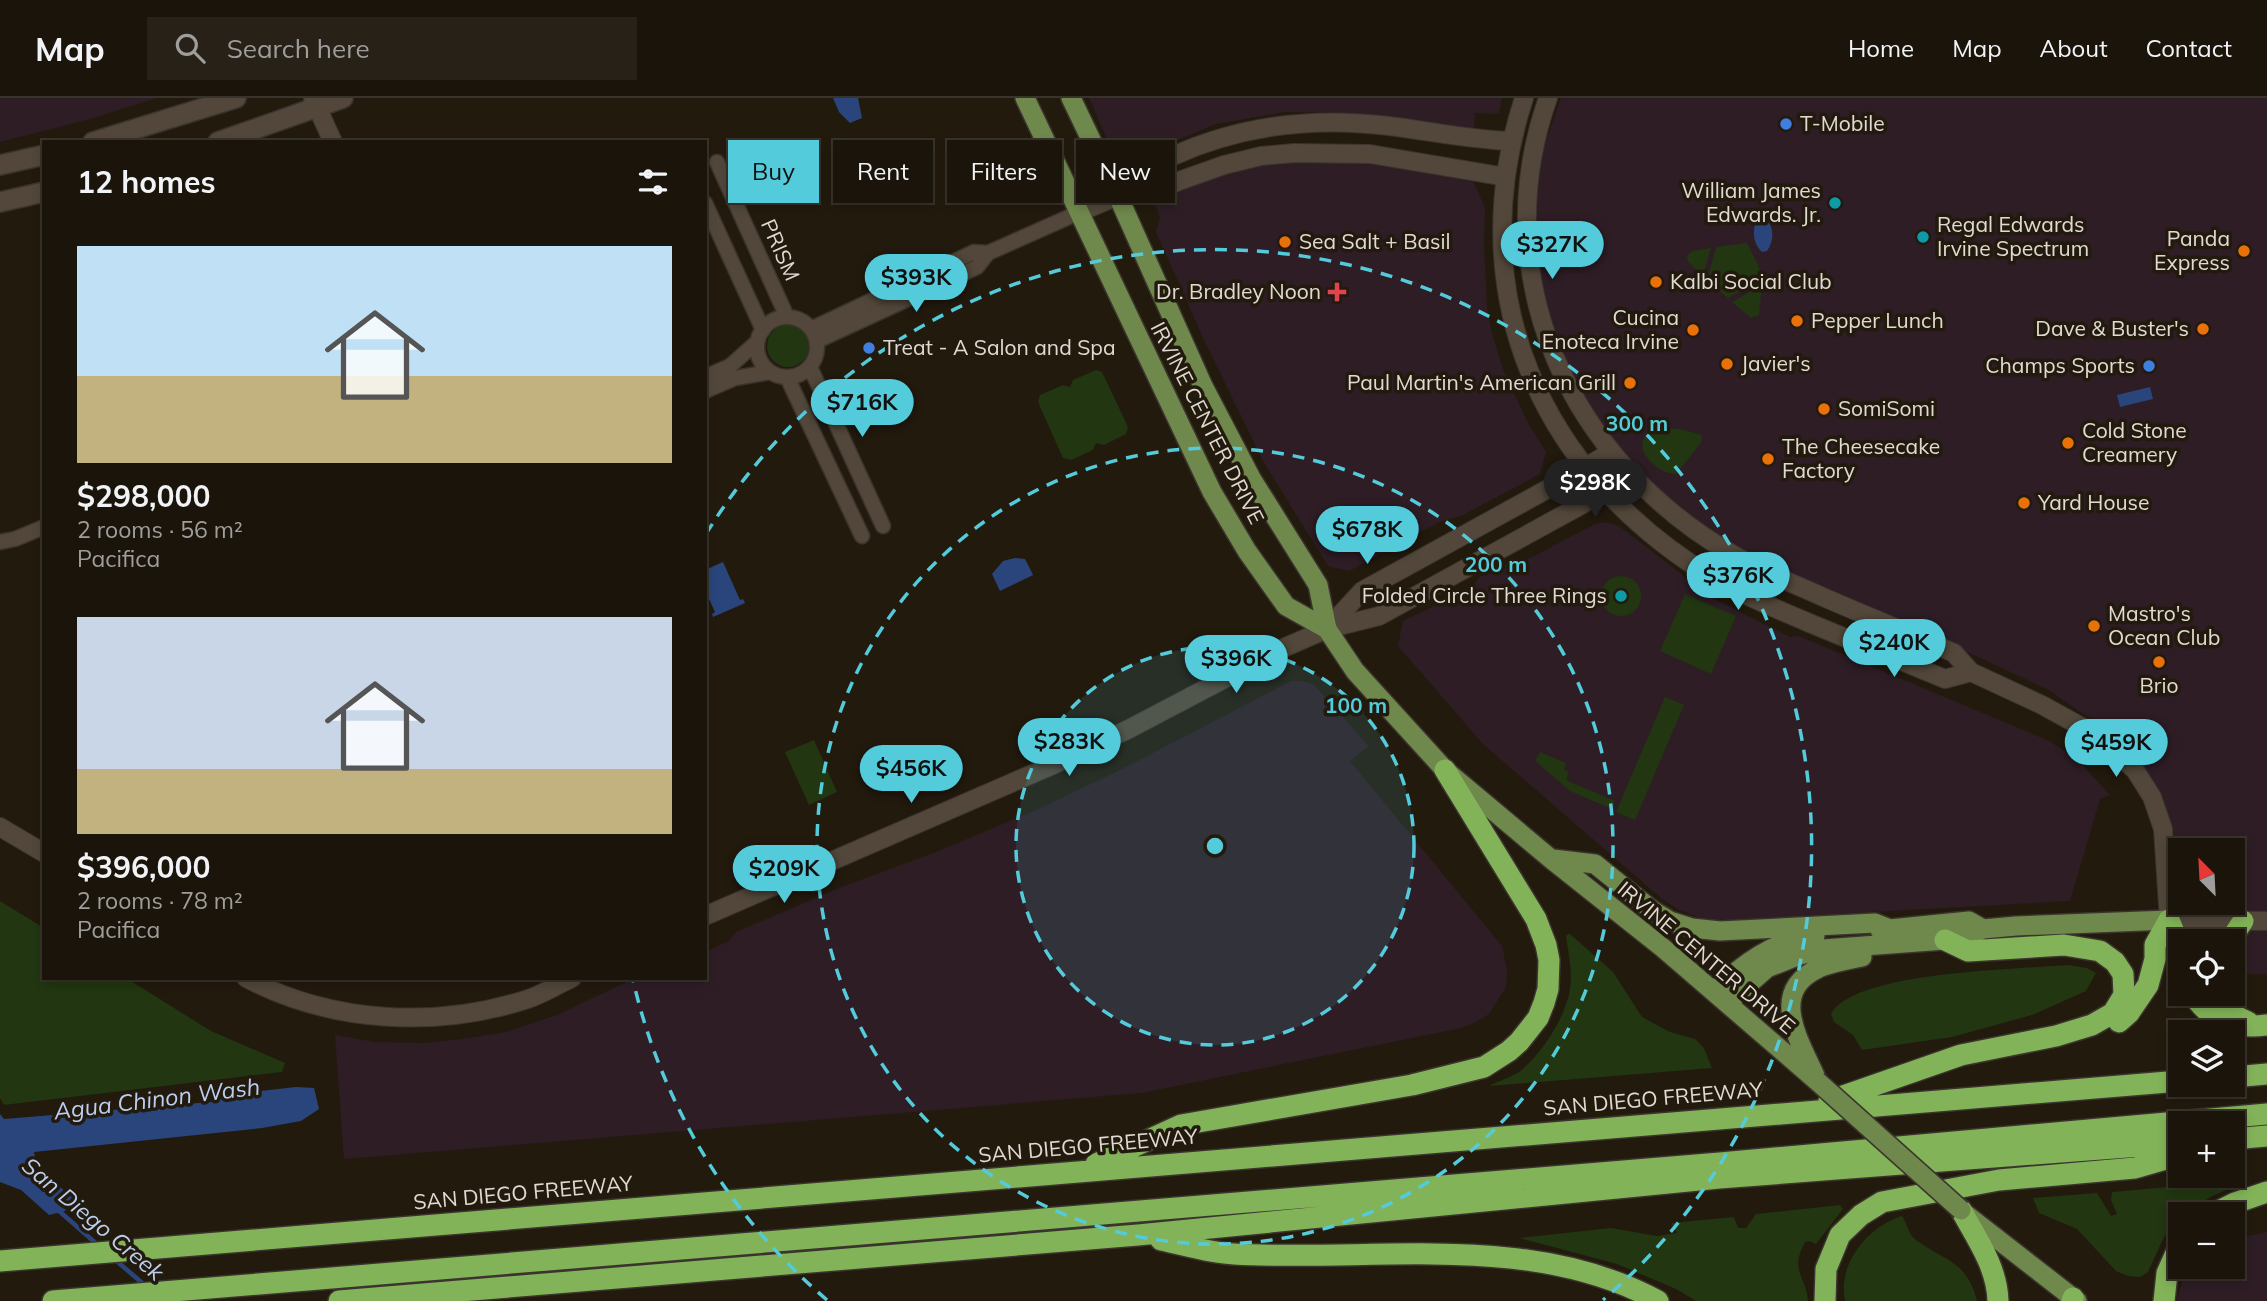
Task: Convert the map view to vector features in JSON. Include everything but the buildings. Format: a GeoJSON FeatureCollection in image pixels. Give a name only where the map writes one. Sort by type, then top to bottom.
{"type":"FeatureCollection","features":[{"type":"Feature","properties":{"kind":"highway"},"geometry":{"type":"LineString","coordinates":[[1080,1171],[1181,1125],[1273,1111],[1445,1078],[1484,1067],[1520,1042],[1538,1017],[1544,1003],[1549,974],[1546,945],[1536,919],[1445,770]]}},
{"type":"Feature","properties":{"kind":"highway"},"geometry":{"type":"LineString","coordinates":[[2169,920],[2173,929]]}},
{"type":"Feature","properties":{"kind":"highway"},"geometry":{"type":"LineString","coordinates":[[2092,1025],[2117,1023],[2135,1006],[2152,976],[2155,945],[2169,920]]}},
{"type":"Feature","properties":{"kind":"highway"},"geometry":{"type":"LineString","coordinates":[[2238,929],[2243,921]]}},
{"type":"Feature","properties":{"kind":"highway"},"geometry":{"type":"LineString","coordinates":[[1801,1111],[1961,1055],[2056,1036],[2092,1025],[2118,1008],[2123,1001],[2126,989],[2123,974],[2115,962],[2100,951],[2064,945],[1968,951],[1945,940]]}},
{"type":"Feature","properties":{"kind":"highway"},"geometry":{"type":"LineString","coordinates":[[2203,1006],[2217,1019],[2230,1025],[2265,1026]]}},
{"type":"Feature","properties":{"kind":"highway"},"geometry":{"type":"LineString","coordinates":[[2225,1006],[2244,1021],[2265,1026]]}},
{"type":"Feature","properties":{"kind":"highway"},"geometry":{"type":"LineString","coordinates":[[2245,1076],[2267,1074]]}},
{"type":"Feature","properties":{"kind":"highway","name":"SAN DIEGO FREEWAY"},"geometry":{"type":"LineString","coordinates":[[0,1261],[2168,1082]]}},
{"type":"Feature","properties":{"kind":"highway"},"geometry":{"type":"LineString","coordinates":[[53,1301],[1706,1164],[2267,1114]]}},
{"type":"Feature","properties":{"kind":"highway"},"geometry":{"type":"LineString","coordinates":[[2245,1138],[2267,1136]]}},
{"type":"Feature","properties":{"kind":"highway"},"geometry":{"type":"LineString","coordinates":[[342,1301],[1138,1235],[1719,1178],[2168,1144]]}},
{"type":"Feature","properties":{"kind":"highway"},"geometry":{"type":"LineString","coordinates":[[1825,1301],[1826,1269],[1840,1235],[1861,1215],[1882,1202],[1998,1180],[2135,1168],[2168,1159]]}},
{"type":"Feature","properties":{"kind":"highway"},"geometry":{"type":"LineString","coordinates":[[2238,1202],[2267,1192]]}},
{"type":"Feature","properties":{"kind":"highway"},"geometry":{"type":"LineString","coordinates":[[1961,1210],[1988,1258],[1998,1301]]}},
{"type":"Feature","properties":{"kind":"highway"},"geometry":{"type":"LineString","coordinates":[[1138,1235],[1232,1254],[1503,1257],[1575,1269],[1658,1301]]}},
{"type":"Feature","properties":{"kind":"highway"},"geometry":{"type":"LineString","coordinates":[[2164,1301],[2168,1271]]}},
{"type":"Feature","properties":{"kind":"main road"},"geometry":{"type":"LineString","coordinates":[[100,140],[236,98]]}},
{"type":"Feature","properties":{"kind":"main road"},"geometry":{"type":"LineString","coordinates":[[223,140],[315,103],[343,98]]}},
{"type":"Feature","properties":{"kind":"main road","name":"IRVINE CENTER DRIVE"},"geometry":{"type":"LineString","coordinates":[[1025,98],[1173,414],[1228,522],[1286,606],[1327,629]]}},
{"type":"Feature","properties":{"kind":"main road","name":"IRVINE CENTER DRIVE"},"geometry":{"type":"LineString","coordinates":[[1071,98],[1091,140]]}},
{"type":"Feature","properties":{"kind":"main road"},"geometry":{"type":"LineString","coordinates":[[0,165],[42,155]]}},
{"type":"Feature","properties":{"kind":"main road"},"geometry":{"type":"LineString","coordinates":[[0,202],[42,192]]}},
{"type":"Feature","properties":{"kind":"main road","name":"IRVINE CENTER DRIVE"},"geometry":{"type":"LineString","coordinates":[[1121,203],[1203,386],[1251,478],[1318,585],[1327,629],[1355,671],[1445,770],[1720,997],[1961,1210],[2071,1297]]}},
{"type":"Feature","properties":{"kind":"main road"},"geometry":{"type":"LineString","coordinates":[[1550,859],[1595,864],[1652,910],[1670,921],[1692,928],[1720,931],[1875,923],[1888,937]]}},
{"type":"Feature","properties":{"kind":"main road"},"geometry":{"type":"LineString","coordinates":[[1817,1081],[1795,1028],[1789,1003],[1800,981],[1820,967],[1860,958],[1888,937],[1945,940],[1970,936],[1983,929],[2169,920]]}},
{"type":"Feature","properties":{"kind":"main road"},"geometry":{"type":"LineString","coordinates":[[1720,997],[1783,961],[1823,950],[1969,922],[1983,929]]}},
{"type":"Feature","properties":{"kind":"street"},"geometry":{"type":"LineString","coordinates":[[1524,98],[1512,141],[1506,177],[1503,256],[1523,356],[1543,403],[1586,468],[1623,509],[1662,543],[1718,581],[1775,608],[1945,679],[1971,672]]}},
{"type":"Feature","properties":{"kind":"street"},"geometry":{"type":"LineString","coordinates":[[1548,98],[1535,142],[1528,187],[1526,225],[1532,283],[1543,328],[1560,372],[1579,406],[1629,474],[1681,520],[1733,555],[1788,582],[1954,653],[1971,672],[2091,732],[2135,771],[2152,797],[2163,829],[2169,920],[2267,921]]}},
{"type":"Feature","properties":{"kind":"street"},"geometry":{"type":"LineString","coordinates":[[315,103],[332,140]]}},
{"type":"Feature","properties":{"kind":"street"},"geometry":{"type":"LineString","coordinates":[[1175,155],[1195,146],[1256,129],[1332,122],[1512,141]]}},
{"type":"Feature","properties":{"kind":"street"},"geometry":{"type":"LineString","coordinates":[[1256,129],[1261,156]]}},
{"type":"Feature","properties":{"kind":"street"},"geometry":{"type":"LineString","coordinates":[[1175,183],[1224,165],[1261,156],[1321,153],[1370,154],[1506,177]]}},
{"type":"Feature","properties":{"kind":"street","name":"PRISM"},"geometry":{"type":"LineString","coordinates":[[717,162],[787,317]]}},
{"type":"Feature","properties":{"kind":"street"},"geometry":{"type":"LineString","coordinates":[[814,335],[977,267],[988,253],[1101,203]]}},
{"type":"Feature","properties":{"kind":"street"},"geometry":{"type":"LineString","coordinates":[[707,208],[760,336],[760,359],[770,372]]}},
{"type":"Feature","properties":{"kind":"street"},"geometry":{"type":"LineString","coordinates":[[707,376],[730,366],[771,321],[787,317],[804,321],[814,335],[817,351],[810,367],[795,376],[787,377],[770,372],[735,378],[707,390]]}},
{"type":"Feature","properties":{"kind":"street"},"geometry":{"type":"LineString","coordinates":[[810,367],[883,526]]}},
{"type":"Feature","properties":{"kind":"street"},"geometry":{"type":"LineString","coordinates":[[787,377],[862,536]]}},
{"type":"Feature","properties":{"kind":"street"},"geometry":{"type":"LineString","coordinates":[[1327,629],[1362,591],[1611,452]]}},
{"type":"Feature","properties":{"kind":"street"},"geometry":{"type":"LineString","coordinates":[[707,915],[1055,764],[1129,729],[1281,649],[1327,629],[1379,616],[1629,474]]}},
{"type":"Feature","properties":{"kind":"street"},"geometry":{"type":"LineString","coordinates":[[0,551],[7,540],[42,528]]}},
{"type":"Feature","properties":{"kind":"street"},"geometry":{"type":"LineString","coordinates":[[0,827],[42,852]]}},
{"type":"Feature","properties":{"kind":"street"},"geometry":{"type":"LineString","coordinates":[[250,980],[295,1000],[345,1012],[398,1019],[447,1016],[504,1005],[530,998],[568,980]]}},
{"type":"Feature","properties":{"kind":"shaded area"},"geometry":{"type":"Polygon","coordinates":[[[0,98],[157,98],[90,119],[0,142],[0,98]]]}},
{"type":"Feature","properties":{"kind":"shaded area"},"geometry":{"type":"Polygon","coordinates":[[[1089,98],[1502,98],[1499,114],[1475,113],[1474,131],[1347,113],[1285,112],[1216,124],[1175,141],[1107,140],[1089,98]]]}},
{"type":"Feature","properties":{"kind":"shaded area"},"geometry":{"type":"Polygon","coordinates":[[[1561,98],[2267,98],[2267,974],[2245,974],[2245,929],[2201,929],[2190,915],[2245,915],[2245,838],[2173,838],[2152,779],[2111,733],[2047,689],[1746,557],[1686,516],[1620,454],[1587,406],[1559,354],[1539,278],[1534,220],[1537,166],[1561,98]]]}},
{"type":"Feature","properties":{"kind":"shaded area"},"geometry":{"type":"Polygon","coordinates":[[[1297,157],[1360,161],[1473,182],[1485,207],[1487,307],[1491,330],[1504,372],[1528,423],[1546,452],[1540,474],[1461,516],[1439,522],[1349,571],[1328,566],[1263,461],[1205,342],[1156,232],[1160,217],[1154,203],[1175,203],[1175,193],[1220,173],[1297,157]]]}},
{"type":"Feature","properties":{"kind":"shaded area"},"geometry":{"type":"Polygon","coordinates":[[[1604,522],[1619,526],[1711,597],[1790,637],[1799,636],[2047,740],[2075,757],[2110,795],[2100,799],[2070,901],[1729,920],[1703,919],[1679,910],[1661,898],[1483,744],[1398,646],[1403,621],[1473,587],[1478,578],[1505,565],[1532,557],[1595,524],[1604,522]]]}},
{"type":"Feature","properties":{"kind":"shaded area"},"geometry":{"type":"Polygon","coordinates":[[[1291,681],[1313,684],[1369,746],[1350,761],[1502,946],[1507,970],[1506,987],[1489,1014],[1461,1028],[1141,1093],[344,1159],[335,1035],[375,1042],[426,1043],[469,1038],[506,1032],[557,1015],[631,980],[707,980],[707,951],[729,941],[736,932],[1036,810],[1122,769],[1291,681]]]}},
{"type":"Feature","properties":{"kind":"shaded area"},"geometry":{"type":"Polygon","coordinates":[[[2267,1232],[2267,1301],[2177,1301],[2183,1279],[2245,1279],[2245,1237],[2267,1232]]]}},
{"type":"Feature","properties":{"kind":"green space"},"geometry":{"type":"Polygon","coordinates":[[[1747,243],[1762,279],[1752,285],[1748,278],[1739,280],[1744,289],[1728,298],[1720,291],[1722,288],[1707,280],[1716,247],[1747,243]]]}},
{"type":"Feature","properties":{"kind":"green space"},"geometry":{"type":"Polygon","coordinates":[[[1711,248],[1703,276],[1688,262],[1687,256],[1692,251],[1711,248]]]}},
{"type":"Feature","properties":{"kind":"green space"},"geometry":{"type":"Polygon","coordinates":[[[1762,285],[1759,315],[1751,318],[1732,302],[1762,285]]]}},
{"type":"Feature","properties":{"kind":"green space"},"geometry":{"type":"Polygon","coordinates":[[[788,325],[803,331],[809,346],[803,361],[788,367],[773,361],[767,346],[773,331],[788,325]]]}},
{"type":"Feature","properties":{"kind":"green space"},"geometry":{"type":"Polygon","coordinates":[[[1096,370],[1102,372],[1128,427],[1126,434],[1104,445],[1096,443],[1093,450],[1071,460],[1063,458],[1038,402],[1040,395],[1063,385],[1070,387],[1073,380],[1096,370]]]}},
{"type":"Feature","properties":{"kind":"green space"},"geometry":{"type":"Polygon","coordinates":[[[1663,428],[1702,435],[1701,443],[1676,474],[1651,462],[1642,447],[1644,439],[1650,433],[1663,428]]]}},
{"type":"Feature","properties":{"kind":"green space"},"geometry":{"type":"Polygon","coordinates":[[[1621,576],[1635,582],[1641,596],[1635,610],[1621,616],[1607,610],[1601,596],[1607,582],[1621,576]]]}},
{"type":"Feature","properties":{"kind":"green space"},"geometry":{"type":"Polygon","coordinates":[[[1685,594],[1736,616],[1711,674],[1660,651],[1685,594]]]}},
{"type":"Feature","properties":{"kind":"green space"},"geometry":{"type":"Polygon","coordinates":[[[1665,697],[1684,705],[1635,820],[1616,812],[1665,697]]]}},
{"type":"Feature","properties":{"kind":"green space"},"geometry":{"type":"Polygon","coordinates":[[[814,740],[837,792],[809,805],[785,752],[814,740]]]}},
{"type":"Feature","properties":{"kind":"green space"},"geometry":{"type":"Polygon","coordinates":[[[1540,752],[1566,763],[1564,770],[1569,772],[1566,780],[1615,801],[1612,809],[1570,791],[1535,761],[1540,752]]]}},
{"type":"Feature","properties":{"kind":"green space"},"geometry":{"type":"Polygon","coordinates":[[[0,901],[42,927],[42,980],[129,980],[211,1031],[285,1063],[282,1072],[4,1105],[0,1098],[0,901]]]}},
{"type":"Feature","properties":{"kind":"green space"},"geometry":{"type":"Polygon","coordinates":[[[1570,934],[1613,972],[1642,1017],[1670,1032],[1695,1039],[1704,1048],[1712,1068],[1489,1086],[1527,1065],[1544,1046],[1558,1023],[1568,1000],[1571,982],[1566,935],[1570,934]]]}},
{"type":"Feature","properties":{"kind":"green space"},"geometry":{"type":"Polygon","coordinates":[[[2068,965],[2087,968],[2096,973],[2086,991],[2032,1015],[1952,1037],[1862,1050],[1853,1035],[1834,1022],[1831,1014],[1846,1000],[1871,989],[1903,981],[1978,971],[2068,965]]]}},
{"type":"Feature","properties":{"kind":"green space"},"geometry":{"type":"Polygon","coordinates":[[[2168,1187],[2231,1188],[2203,1202],[2168,1202],[2168,1232],[2148,1272],[2140,1277],[2116,1271],[2077,1229],[2039,1213],[2033,1198],[2097,1193],[2111,1216],[2117,1214],[2111,1200],[2112,1192],[2168,1187]]]}},
{"type":"Feature","properties":{"kind":"green space"},"geometry":{"type":"Polygon","coordinates":[[[1840,1205],[1843,1209],[1816,1244],[1805,1242],[1800,1252],[1798,1267],[1808,1301],[1696,1301],[1676,1289],[1617,1264],[1519,1238],[1611,1228],[1657,1236],[1677,1233],[1671,1223],[1734,1217],[1738,1228],[1746,1228],[1756,1214],[1840,1205]]]}},
{"type":"Feature","properties":{"kind":"green space"},"geometry":{"type":"Polygon","coordinates":[[[1902,1216],[1916,1240],[1961,1269],[1973,1287],[1977,1301],[1845,1301],[1846,1274],[1858,1248],[1878,1228],[1902,1216]]]}},
{"type":"Feature","properties":{"kind":"water"},"geometry":{"type":"Polygon","coordinates":[[[833,98],[858,98],[862,118],[850,123],[839,112],[833,98]]]}},
{"type":"Feature","properties":{"kind":"water"},"geometry":{"type":"Polygon","coordinates":[[[1760,216],[1768,220],[1772,236],[1767,251],[1762,252],[1756,244],[1754,234],[1760,216]]]}},
{"type":"Feature","properties":{"kind":"water"},"geometry":{"type":"Polygon","coordinates":[[[2150,387],[2153,399],[2120,407],[2117,395],[2150,387]]]}},
{"type":"Feature","properties":{"kind":"water"},"geometry":{"type":"Polygon","coordinates":[[[1025,559],[1033,575],[1000,591],[992,574],[1003,561],[1025,559]]]}},
{"type":"Feature","properties":{"kind":"water"},"geometry":{"type":"Polygon","coordinates":[[[723,562],[740,600],[743,599],[745,603],[713,617],[715,612],[707,594],[707,569],[723,562]]]}},
{"type":"Feature","properties":{"kind":"water","name":"San Diego Creek"},"geometry":{"type":"Polygon","coordinates":[[[296,1087],[314,1088],[319,1109],[301,1121],[262,1128],[34,1152],[37,1168],[72,1197],[65,1211],[49,1215],[21,1190],[0,1182],[0,1114],[4,1119],[211,1102],[235,1094],[296,1087]]]}},
{"type":"Feature","properties":{"kind":"waterway","name":"San Diego Creek"},"geometry":{"type":"LineString","coordinates":[[58,1210],[99,1246]]}},
{"type":"Feature","properties":{"kind":"waterway","name":"San Diego Creek"},"geometry":{"type":"LineString","coordinates":[[113,1258],[147,1287]]}},
{"type":"Feature","properties":{"kind":"place","name":"T-Mobile"},"geometry":{"type":"Point","coordinates":[1786,124]}},
{"type":"Feature","properties":{"kind":"place","name":"William James Edwards. Jr."},"geometry":{"type":"Point","coordinates":[1835,203]}},
{"type":"Feature","properties":{"kind":"place","name":"Regal Edwards Irvine Spectrum"},"geometry":{"type":"Point","coordinates":[1923,237]}},
{"type":"Feature","properties":{"kind":"place","name":"Sea Salt + Basil"},"geometry":{"type":"Point","coordinates":[1285,242]}},
{"type":"Feature","properties":{"kind":"place","name":"Panda Express"},"geometry":{"type":"Point","coordinates":[2244,251]}},
{"type":"Feature","properties":{"kind":"place","name":"Kalbi Social Club"},"geometry":{"type":"Point","coordinates":[1656,282]}},
{"type":"Feature","properties":{"kind":"place","name":"Dr. Bradley Noon"},"geometry":{"type":"Point","coordinates":[1337,292]}},
{"type":"Feature","properties":{"kind":"place","name":"Pepper Lunch"},"geometry":{"type":"Point","coordinates":[1797,321]}},
{"type":"Feature","properties":{"kind":"place","name":"Dave & Buster's"},"geometry":{"type":"Point","coordinates":[2203,329]}},
{"type":"Feature","properties":{"kind":"place","name":"Cucina Enoteca Irvine"},"geometry":{"type":"Point","coordinates":[1693,330]}},
{"type":"Feature","properties":{"kind":"place","name":"Treat - A Salon and Spa"},"geometry":{"type":"Point","coordinates":[869,348]}},
{"type":"Feature","properties":{"kind":"place","name":"Javier's"},"geometry":{"type":"Point","coordinates":[1727,364]}},
{"type":"Feature","properties":{"kind":"place","name":"Champs Sports"},"geometry":{"type":"Point","coordinates":[2149,366]}},
{"type":"Feature","properties":{"kind":"place","name":"Paul Martin's American Grill"},"geometry":{"type":"Point","coordinates":[1630,383]}},
{"type":"Feature","properties":{"kind":"place","name":"SomiSomi"},"geometry":{"type":"Point","coordinates":[1824,409]}},
{"type":"Feature","properties":{"kind":"place","name":"Cold Stone Creamery"},"geometry":{"type":"Point","coordinates":[2068,443]}},
{"type":"Feature","properties":{"kind":"place","name":"The Cheesecake Factory"},"geometry":{"type":"Point","coordinates":[1768,459]}},
{"type":"Feature","properties":{"kind":"place","name":"Yard House"},"geometry":{"type":"Point","coordinates":[2024,503]}},
{"type":"Feature","properties":{"kind":"place","name":"Folded Circle Three Rings"},"geometry":{"type":"Point","coordinates":[1621,596]}},
{"type":"Feature","properties":{"kind":"place","name":"Mastro's Ocean Club"},"geometry":{"type":"Point","coordinates":[2094,626]}},
{"type":"Feature","properties":{"kind":"place","name":"Brio"},"geometry":{"type":"Point","coordinates":[2159,662]}},
{"type":"Feature","properties":{"kind":"water label","name":"Agua Chinon Wash"},"geometry":{"type":"Point","coordinates":[157,1099]}}]}
